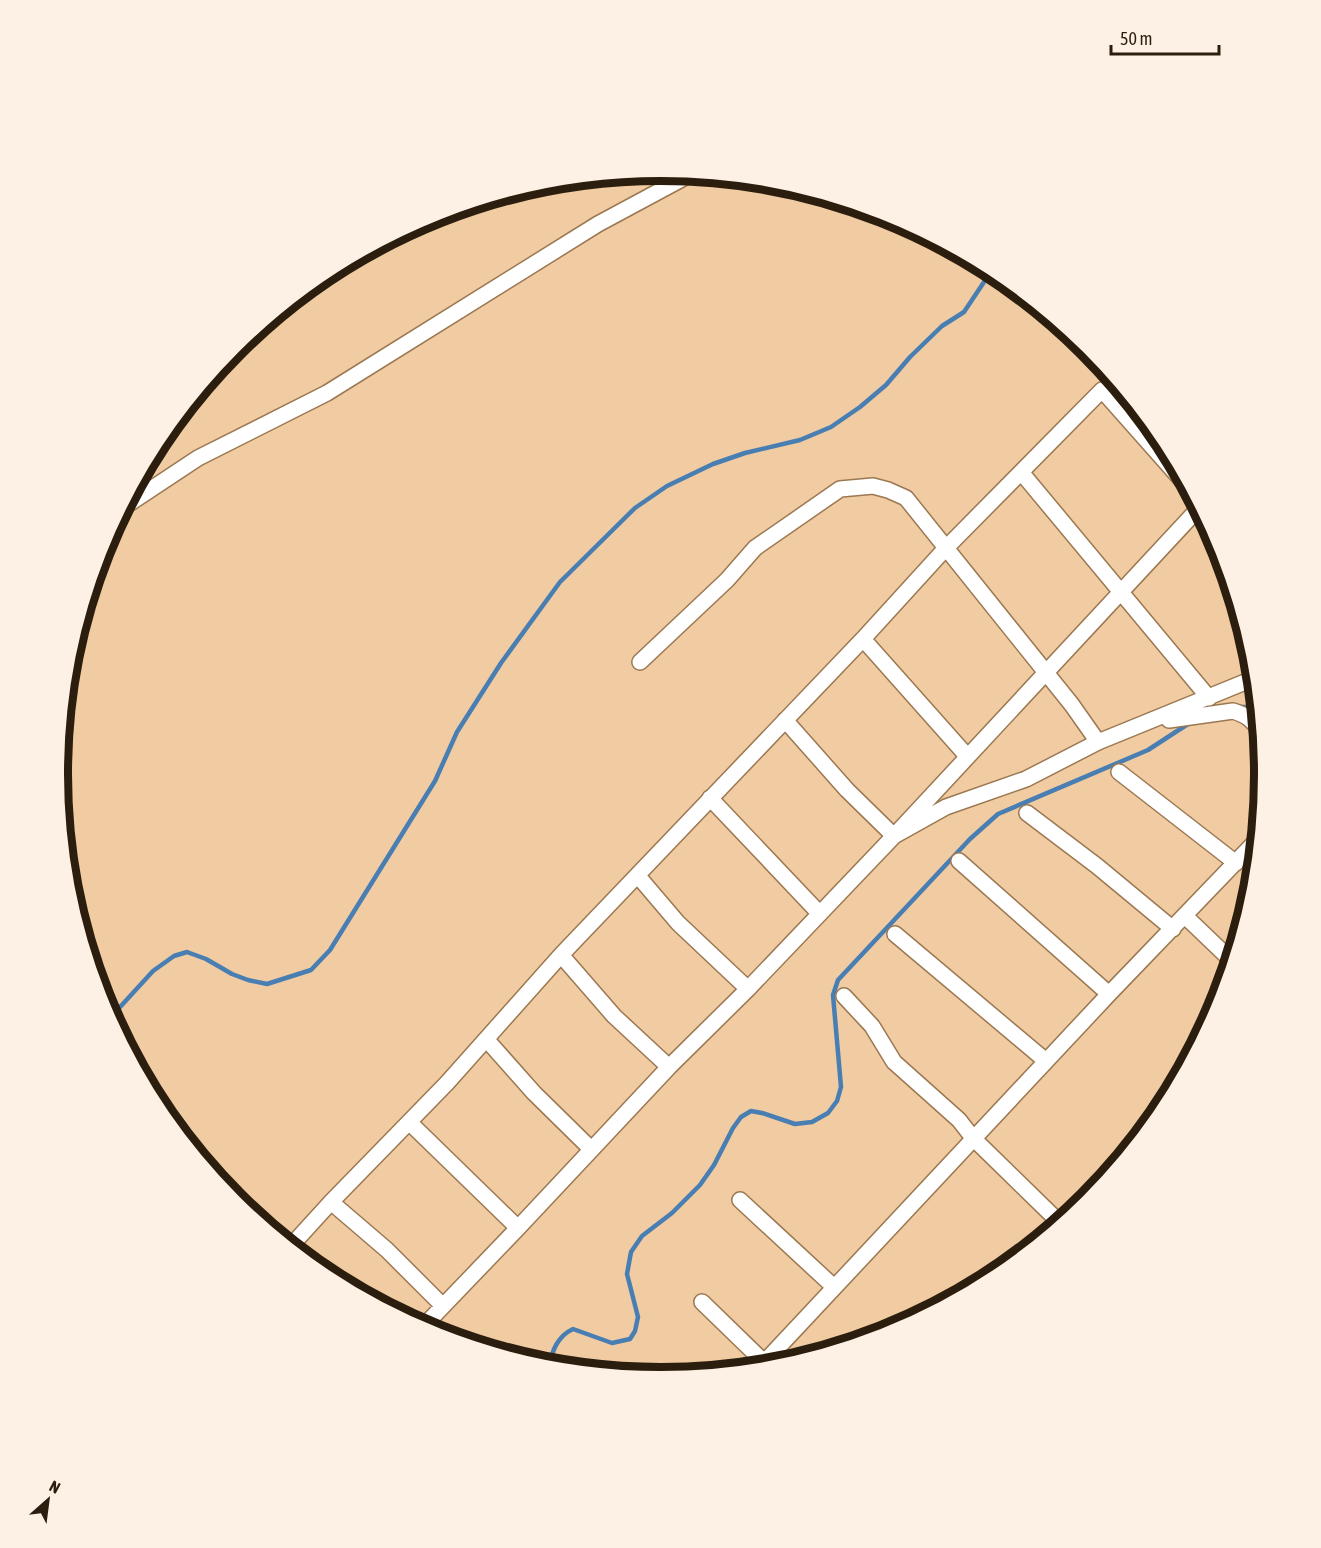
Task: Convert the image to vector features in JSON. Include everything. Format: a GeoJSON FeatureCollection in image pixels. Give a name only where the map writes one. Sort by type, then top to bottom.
{"type":"FeatureCollection","features":[{"type":"Feature","properties":{"kind":"street"},"geometry":{"type":"LineString","coordinates":[[135,499],[198,458],[327,393],[598,224],[677,181]]}},
{"type":"Feature","properties":{"kind":"street"},"geometry":{"type":"LineString","coordinates":[[296,1241],[487,1040],[561,955],[863,639],[945,549],[1102,390],[1161,457]]}},
{"type":"Feature","properties":{"kind":"street"},"geometry":{"type":"LineString","coordinates":[[1021,472],[1209,698]]}},
{"type":"Feature","properties":{"kind":"street"},"geometry":{"type":"LineString","coordinates":[[640,662],[727,580],[755,548],[840,489],[873,486],[898,493],[906,498],[1046,672],[1098,742]]}},
{"type":"Feature","properties":{"kind":"street"},"geometry":{"type":"LineString","coordinates":[[430,1320],[669,1067],[894,836],[1193,514]]}},
{"type":"Feature","properties":{"kind":"street"},"geometry":{"type":"LineString","coordinates":[[863,639],[967,756]]}},
{"type":"Feature","properties":{"kind":"street"},"geometry":{"type":"LineString","coordinates":[[894,836],[945,807],[1026,779],[1098,742],[1246,682]]}},
{"type":"Feature","properties":{"kind":"street"},"geometry":{"type":"LineString","coordinates":[[1145,723],[1233,711],[1250,720]]}},
{"type":"Feature","properties":{"kind":"street"},"geometry":{"type":"LineString","coordinates":[[785,720],[847,790],[894,836]]}},
{"type":"Feature","properties":{"kind":"street"},"geometry":{"type":"LineString","coordinates":[[1119,772],[1236,863]]}},
{"type":"Feature","properties":{"kind":"street"},"geometry":{"type":"LineString","coordinates":[[710,798],[819,913]]}},
{"type":"Feature","properties":{"kind":"street"},"geometry":{"type":"LineString","coordinates":[[1027,813],[1173,928]]}},
{"type":"Feature","properties":{"kind":"street"},"geometry":{"type":"LineString","coordinates":[[772,1357],[973,1138],[1248,850]]}},
{"type":"Feature","properties":{"kind":"street"},"geometry":{"type":"LineString","coordinates":[[959,861],[1109,994]]}},
{"type":"Feature","properties":{"kind":"street"},"geometry":{"type":"LineString","coordinates":[[638,876],[678,922],[748,988]]}},
{"type":"Feature","properties":{"kind":"street"},"geometry":{"type":"LineString","coordinates":[[1185,916],[1225,954]]}},
{"type":"Feature","properties":{"kind":"street"},"geometry":{"type":"LineString","coordinates":[[895,934],[1046,1061]]}},
{"type":"Feature","properties":{"kind":"street"},"geometry":{"type":"LineString","coordinates":[[561,955],[614,1016],[669,1067]]}},
{"type":"Feature","properties":{"kind":"street"},"geometry":{"type":"LineString","coordinates":[[844,996],[872,1026],[894,1062],[959,1120],[973,1138],[1054,1217]]}},
{"type":"Feature","properties":{"kind":"street"},"geometry":{"type":"LineString","coordinates":[[487,1040],[534,1093],[591,1149]]}},
{"type":"Feature","properties":{"kind":"street"},"geometry":{"type":"LineString","coordinates":[[409,1122],[518,1228]]}},
{"type":"Feature","properties":{"kind":"street"},"geometry":{"type":"LineString","coordinates":[[740,1200],[834,1287]]}},
{"type":"Feature","properties":{"kind":"street"},"geometry":{"type":"LineString","coordinates":[[331,1202],[387,1250],[443,1306]]}},
{"type":"Feature","properties":{"kind":"street"},"geometry":{"type":"LineString","coordinates":[[702,1302],[757,1359]]}},
{"type":"Feature","properties":{"kind":"waterway"},"geometry":{"type":"LineString","coordinates":[[117,1010],[153,971],[174,956],[187,952],[206,959],[232,974],[267,984],[311,970],[330,950],[435,781],[457,732],[501,663],[560,582],[635,508],[667,486],[713,464],[745,453],[800,440],[831,427],[860,407],[886,385],[910,357],[942,326],[964,312],[986,279]]}},
{"type":"Feature","properties":{"kind":"waterway"},"geometry":{"type":"LineString","coordinates":[[1236,707],[1249,707]]}},
{"type":"Feature","properties":{"kind":"waterway"},"geometry":{"type":"LineString","coordinates":[[552,1357],[556,1344],[573,1329],[612,1343],[630,1339],[635,1331],[638,1317],[627,1274],[631,1252],[642,1236],[672,1213],[700,1185],[741,1117],[751,1111],[795,1124],[812,1122],[828,1113],[837,1101],[841,1087],[833,995],[838,980],[970,839],[998,814],[1148,750],[1191,722]]}}]}
